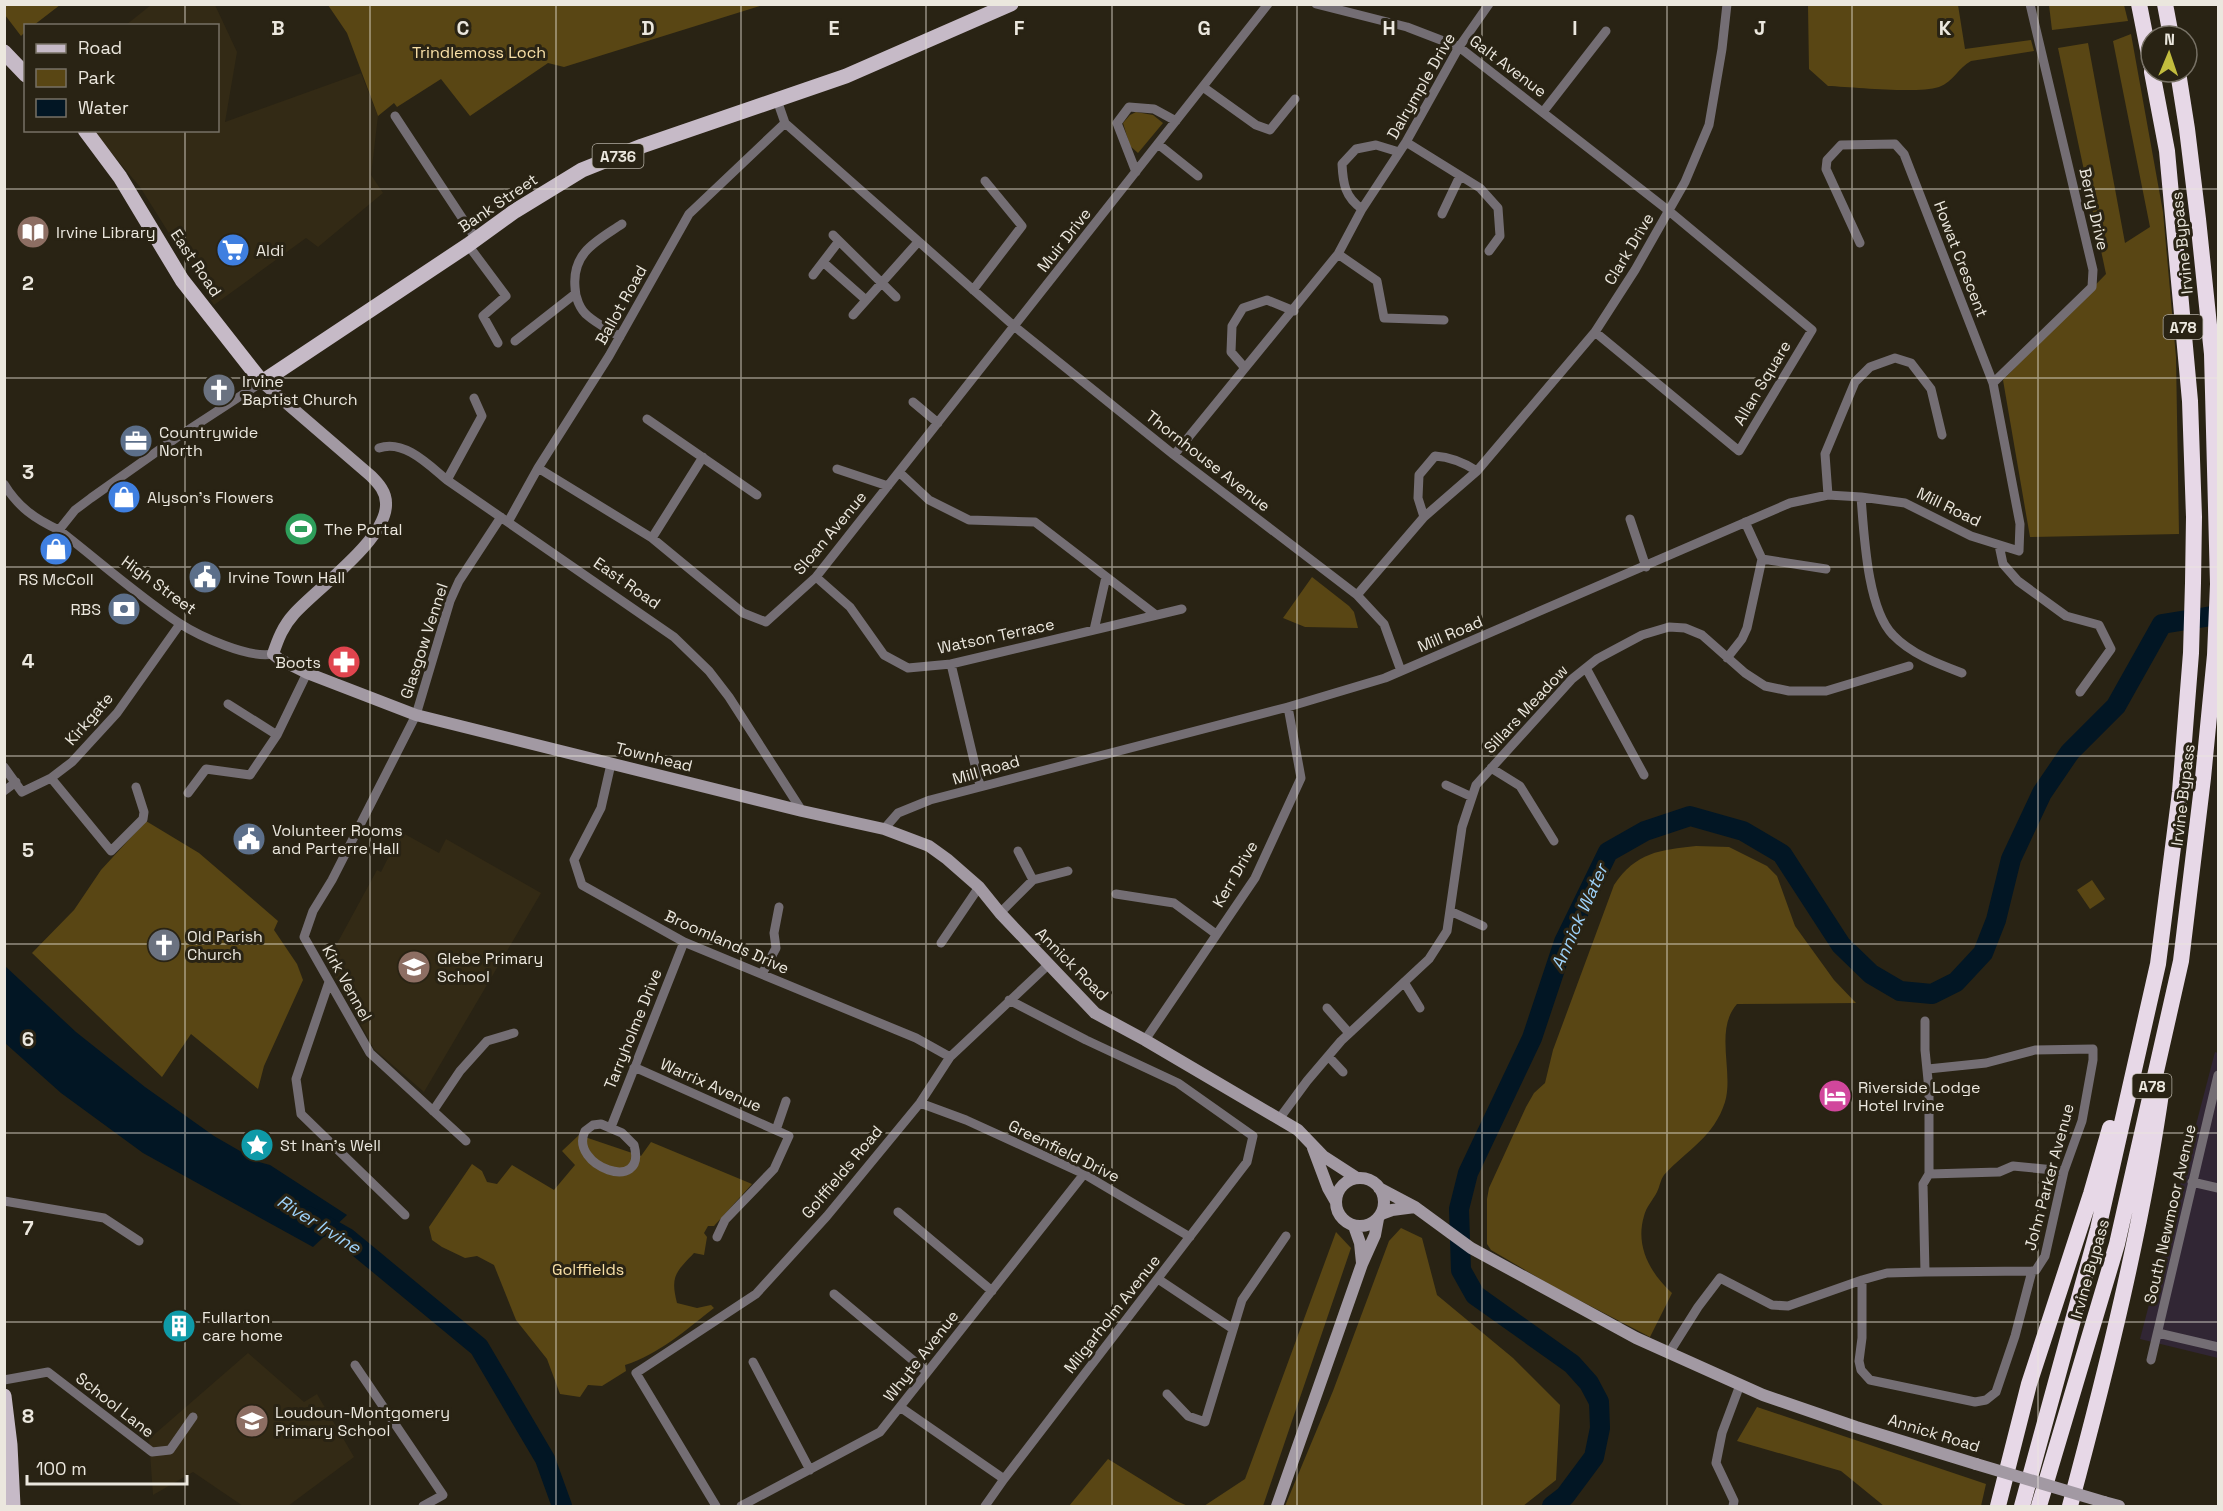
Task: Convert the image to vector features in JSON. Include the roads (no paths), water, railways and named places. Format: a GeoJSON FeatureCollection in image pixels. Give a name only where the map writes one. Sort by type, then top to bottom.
{"type":"FeatureCollection","features":[{"type":"Feature","properties":{"kind":"highway"},"geometry":{"type":"LineString","coordinates":[[2139,4],[2143,24]]}},
{"type":"Feature","properties":{"kind":"highway"},"geometry":{"type":"LineString","coordinates":[[2165,4],[2169,24]]}},
{"type":"Feature","properties":{"kind":"highway","name":"Irvine Bypass"},"geometry":{"type":"LineString","coordinates":[[2022,1506],[2098,1228],[2158,964],[2180,792],[2191,653],[2193,583],[2194,517],[2190,401],[2167,151],[2154,84]]}},
{"type":"Feature","properties":{"kind":"highway","name":"Irvine Bypass"},"geometry":{"type":"LineString","coordinates":[[2039,1506],[2117,1244],[2181,961],[2204,778],[2215,655],[2218,584],[2212,354],[2196,196],[2180,84]]}},
{"type":"Feature","properties":{"kind":"highway","name":"A78"},"geometry":{"type":"LineString","coordinates":[[2070,1506],[2099,1398],[2153,1151],[2181,961]]}},
{"type":"Feature","properties":{"kind":"highway","name":"A78"},"geometry":{"type":"LineString","coordinates":[[1998,1506],[2029,1384],[2091,1194],[2158,964]]}},
{"type":"Feature","properties":{"kind":"main road","name":"Bank Street"},"geometry":{"type":"LineString","coordinates":[[262,382],[515,211],[582,170],[642,146],[846,76],[1011,4]]}},
{"type":"Feature","properties":{"kind":"main road"},"geometry":{"type":"LineString","coordinates":[[4,52],[24,73]]}},
{"type":"Feature","properties":{"kind":"main road","name":"East Road"},"geometry":{"type":"LineString","coordinates":[[86,132],[120,177],[182,280],[262,382]]}},
{"type":"Feature","properties":{"kind":"main road"},"geometry":{"type":"LineString","coordinates":[[262,382],[371,476],[380,486],[386,504],[380,526],[371,539],[294,613],[282,630],[273,654]]}},
{"type":"Feature","properties":{"kind":"main road","name":"High Street"},"geometry":{"type":"LineString","coordinates":[[273,654],[307,673],[416,715]]}},
{"type":"Feature","properties":{"kind":"main road","name":"Townhead"},"geometry":{"type":"LineString","coordinates":[[416,715],[802,811],[884,829]]}},
{"type":"Feature","properties":{"kind":"main road","name":"Annick Road"},"geometry":{"type":"LineString","coordinates":[[884,829],[930,846],[947,859],[979,887],[1000,913],[1095,1013],[1298,1130],[1335,1166],[1357,1178]]}},
{"type":"Feature","properties":{"kind":"main road"},"geometry":{"type":"LineString","coordinates":[[1312,1144],[1341,1217],[1354,1226],[1360,1243],[1362,1264]]}},
{"type":"Feature","properties":{"kind":"main road"},"geometry":{"type":"LineString","coordinates":[[1277,1506],[1384,1206],[1379,1188],[1371,1181],[1357,1178],[1340,1188],[1336,1202]]}},
{"type":"Feature","properties":{"kind":"main road","name":"Annick Road"},"geometry":{"type":"LineString","coordinates":[[1379,1188],[1415,1207],[1471,1248],[1610,1324],[1740,1385],[1856,1427],[2119,1506]]}},
{"type":"Feature","properties":{"kind":"main road"},"geometry":{"type":"LineString","coordinates":[[1354,1226],[1368,1225],[1379,1216],[1392,1210],[1415,1207]]}},
{"type":"Feature","properties":{"kind":"main road"},"geometry":{"type":"LineString","coordinates":[[4,1396],[14,1506]]}},
{"type":"Feature","properties":{"kind":"street","name":"Muir Drive"},"geometry":{"type":"LineString","coordinates":[[1014,326],[1268,4]]}},
{"type":"Feature","properties":{"kind":"street","name":"Galt Avenue"},"geometry":{"type":"LineString","coordinates":[[1316,4],[1407,27],[1459,47],[1669,211]]}},
{"type":"Feature","properties":{"kind":"street","name":"Dalrymple Drive"},"geometry":{"type":"LineString","coordinates":[[1174,455],[1338,254],[1362,209],[1406,142],[1459,47],[1489,4]]}},
{"type":"Feature","properties":{"kind":"street","name":"Clark Drive"},"geometry":{"type":"LineString","coordinates":[[1357,595],[1424,517],[1477,471],[1594,332],[1635,270],[1685,182],[1709,125],[1727,4]]}},
{"type":"Feature","properties":{"kind":"street","name":"Berry Drive"},"geometry":{"type":"LineString","coordinates":[[1993,383],[2092,287],[2093,270],[2030,4]]}},
{"type":"Feature","properties":{"kind":"street","name":"Galt Avenue"},"geometry":{"type":"LineString","coordinates":[[1543,111],[1606,31]]}},
{"type":"Feature","properties":{"kind":"street"},"geometry":{"type":"LineString","coordinates":[[1203,87],[1256,125],[1270,130],[1295,99]]}},
{"type":"Feature","properties":{"kind":"street","name":"Thornhouse Avenue"},"geometry":{"type":"LineString","coordinates":[[777,100],[786,123],[1014,326],[1174,455],[1357,595],[1384,624],[1401,671]]}},
{"type":"Feature","properties":{"kind":"street"},"geometry":{"type":"LineString","coordinates":[[1136,172],[1117,123],[1129,107],[1154,109],[1176,121]]}},
{"type":"Feature","properties":{"kind":"street"},"geometry":{"type":"LineString","coordinates":[[395,116],[506,296],[483,316],[498,343]]}},
{"type":"Feature","properties":{"kind":"street","name":"Ballot Road"},"geometry":{"type":"LineString","coordinates":[[504,520],[620,337],[688,214],[786,123]]}},
{"type":"Feature","properties":{"kind":"street"},"geometry":{"type":"LineString","coordinates":[[1406,142],[1480,188],[1498,208],[1500,236],[1489,251]]}},
{"type":"Feature","properties":{"kind":"street"},"geometry":{"type":"LineString","coordinates":[[1158,144],[1198,176]]}},
{"type":"Feature","properties":{"kind":"street","name":"Howat Crescent"},"geometry":{"type":"LineString","coordinates":[[1860,243],[1826,169],[1827,160],[1841,145],[1894,144],[1904,154],[1993,383],[2020,524],[2019,551]]}},
{"type":"Feature","properties":{"kind":"street","name":"Dalrymple Drive"},"geometry":{"type":"LineString","coordinates":[[1362,209],[1351,201],[1342,183],[1342,164],[1356,149],[1376,145],[1399,152]]}},
{"type":"Feature","properties":{"kind":"street"},"geometry":{"type":"LineString","coordinates":[[1442,214],[1461,176]]}},
{"type":"Feature","properties":{"kind":"street"},"geometry":{"type":"LineString","coordinates":[[973,290],[1022,226],[985,181]]}},
{"type":"Feature","properties":{"kind":"street","name":"Allan Square"},"geometry":{"type":"LineString","coordinates":[[1594,332],[1738,451],[1812,330],[1669,211]]}},
{"type":"Feature","properties":{"kind":"street"},"geometry":{"type":"LineString","coordinates":[[620,337],[586,315],[575,294],[573,273],[579,258],[600,239],[622,224]]}},
{"type":"Feature","properties":{"kind":"street"},"geometry":{"type":"LineString","coordinates":[[813,275],[836,238],[896,297]]}},
{"type":"Feature","properties":{"kind":"street"},"geometry":{"type":"LineString","coordinates":[[853,315],[918,242]]}},
{"type":"Feature","properties":{"kind":"street"},"geometry":{"type":"LineString","coordinates":[[1338,254],[1377,281],[1384,318],[1444,320]]}},
{"type":"Feature","properties":{"kind":"street"},"geometry":{"type":"LineString","coordinates":[[823,262],[866,300]]}},
{"type":"Feature","properties":{"kind":"street"},"geometry":{"type":"LineString","coordinates":[[515,341],[575,294]]}},
{"type":"Feature","properties":{"kind":"street"},"geometry":{"type":"LineString","coordinates":[[1245,368],[1231,352],[1232,326],[1243,308],[1267,300],[1294,310]]}},
{"type":"Feature","properties":{"kind":"street","name":"Sloan Avenue"},"geometry":{"type":"LineString","coordinates":[[538,468],[652,538],[743,613],[766,622],[816,577],[1014,326]]}},
{"type":"Feature","properties":{"kind":"street"},"geometry":{"type":"LineString","coordinates":[[1828,495],[1825,454],[1856,382],[1870,367],[1895,358],[1911,363],[1931,389],[1942,435]]}},
{"type":"Feature","properties":{"kind":"street","name":"Bank Street"},"geometry":{"type":"LineString","coordinates":[[59,530],[75,510],[91,498],[176,438],[262,382]]}},
{"type":"Feature","properties":{"kind":"street"},"geometry":{"type":"LineString","coordinates":[[447,480],[482,416],[474,398]]}},
{"type":"Feature","properties":{"kind":"street"},"geometry":{"type":"LineString","coordinates":[[913,402],[938,423]]}},
{"type":"Feature","properties":{"kind":"street"},"geometry":{"type":"LineString","coordinates":[[647,419],[757,495]]}},
{"type":"Feature","properties":{"kind":"street","name":"East Road"},"geometry":{"type":"LineString","coordinates":[[379,448],[386,445],[420,456],[447,480],[674,637],[705,667],[729,697],[802,811]]}},
{"type":"Feature","properties":{"kind":"street"},"geometry":{"type":"LineString","coordinates":[[1424,517],[1418,498],[1419,475],[1435,456],[1448,457],[1465,463],[1477,471]]}},
{"type":"Feature","properties":{"kind":"street"},"geometry":{"type":"LineString","coordinates":[[652,538],[703,457]]}},
{"type":"Feature","properties":{"kind":"street"},"geometry":{"type":"LineString","coordinates":[[837,469],[888,486]]}},
{"type":"Feature","properties":{"kind":"street"},"geometry":{"type":"LineString","coordinates":[[899,472],[929,500],[969,520],[1035,522],[1156,615]]}},
{"type":"Feature","properties":{"kind":"street","name":"High Street"},"geometry":{"type":"LineString","coordinates":[[4,484],[20,507],[41,522],[59,530],[180,624],[235,648],[259,655],[273,654]]}},
{"type":"Feature","properties":{"kind":"street","name":"Mill Road"},"geometry":{"type":"LineString","coordinates":[[884,829],[892,818],[912,806],[980,786],[1288,707],[1401,671],[1790,503],[1828,495],[1905,503],[1971,536],[2019,551]]}},
{"type":"Feature","properties":{"kind":"street"},"geometry":{"type":"LineString","coordinates":[[1861,497],[1864,541],[1876,606],[1892,635],[1927,659],[1962,673]]}},
{"type":"Feature","properties":{"kind":"street"},"geometry":{"type":"LineString","coordinates":[[1630,519],[1646,567]]}},
{"type":"Feature","properties":{"kind":"street","name":"Glasgow Vennel"},"geometry":{"type":"LineString","coordinates":[[416,715],[450,601],[459,581],[504,520]]}},
{"type":"Feature","properties":{"kind":"street"},"geometry":{"type":"LineString","coordinates":[[1727,658],[1742,639],[1747,628],[1762,559],[1745,522]]}},
{"type":"Feature","properties":{"kind":"street"},"geometry":{"type":"LineString","coordinates":[[1999,544],[2003,564],[2018,581],[2066,616],[2099,625],[2111,649],[2080,692]]}},
{"type":"Feature","properties":{"kind":"street"},"geometry":{"type":"LineString","coordinates":[[1762,559],[1826,569]]}},
{"type":"Feature","properties":{"kind":"street","name":"Watson Terrace"},"geometry":{"type":"LineString","coordinates":[[816,577],[850,607],[884,655],[908,668],[951,664],[1182,609]]}},
{"type":"Feature","properties":{"kind":"street"},"geometry":{"type":"LineString","coordinates":[[1094,630],[1106,577]]}},
{"type":"Feature","properties":{"kind":"street","name":"Kirkgate"},"geometry":{"type":"LineString","coordinates":[[15,783],[22,792],[51,778],[72,762],[117,713],[180,624]]}},
{"type":"Feature","properties":{"kind":"street","name":"Sillars Meadow"},"geometry":{"type":"LineString","coordinates":[[1279,1119],[1349,1033],[1429,959],[1447,931],[1462,827],[1476,784],[1572,679],[1597,659],[1642,635],[1669,627],[1685,628],[1702,635],[1727,658],[1765,686],[1789,691],[1826,691],[1909,666]]}},
{"type":"Feature","properties":{"kind":"street"},"geometry":{"type":"LineString","coordinates":[[951,664],[980,786]]}},
{"type":"Feature","properties":{"kind":"street"},"geometry":{"type":"LineString","coordinates":[[1586,668],[1644,775]]}},
{"type":"Feature","properties":{"kind":"street"},"geometry":{"type":"LineString","coordinates":[[188,794],[206,769],[250,775],[277,735],[307,673]]}},
{"type":"Feature","properties":{"kind":"street"},"geometry":{"type":"LineString","coordinates":[[228,704],[277,735]]}},
{"type":"Feature","properties":{"kind":"street","name":"Kerr Drive"},"geometry":{"type":"LineString","coordinates":[[1145,1040],[1255,878],[1301,778],[1288,707]]}},
{"type":"Feature","properties":{"kind":"street","name":"Kirk Vennel"},"geometry":{"type":"LineString","coordinates":[[416,715],[332,879],[313,911],[304,937],[370,1053],[466,1141]]}},
{"type":"Feature","properties":{"kind":"street","name":"Broomlands Drive"},"geometry":{"type":"LineString","coordinates":[[611,764],[601,808],[574,860],[582,885],[684,942],[916,1038],[950,1057]]}},
{"type":"Feature","properties":{"kind":"street"},"geometry":{"type":"LineString","coordinates":[[4,767],[15,783],[4,791]]}},
{"type":"Feature","properties":{"kind":"street"},"geometry":{"type":"LineString","coordinates":[[1491,768],[1520,786],[1554,841]]}},
{"type":"Feature","properties":{"kind":"street"},"geometry":{"type":"LineString","coordinates":[[51,778],[111,851],[143,819],[144,812],[136,787]]}},
{"type":"Feature","properties":{"kind":"street"},"geometry":{"type":"LineString","coordinates":[[1446,784],[1472,797]]}},
{"type":"Feature","properties":{"kind":"street"},"geometry":{"type":"LineString","coordinates":[[1018,852],[1033,880]]}},
{"type":"Feature","properties":{"kind":"street"},"geometry":{"type":"LineString","coordinates":[[1000,913],[1033,880],[1068,870]]}},
{"type":"Feature","properties":{"kind":"street"},"geometry":{"type":"LineString","coordinates":[[941,943],[979,887]]}},
{"type":"Feature","properties":{"kind":"street"},"geometry":{"type":"LineString","coordinates":[[1116,894],[1174,903],[1216,934]]}},
{"type":"Feature","properties":{"kind":"street"},"geometry":{"type":"LineString","coordinates":[[762,974],[776,948],[774,933],[779,907]]}},
{"type":"Feature","properties":{"kind":"street"},"geometry":{"type":"LineString","coordinates":[[1450,911],[1483,926]]}},
{"type":"Feature","properties":{"kind":"street","name":"Tarryholme Drive"},"geometry":{"type":"LineString","coordinates":[[611,1127],[684,942]]}},
{"type":"Feature","properties":{"kind":"street","name":"Golffields Road"},"geometry":{"type":"LineString","coordinates":[[716,1506],[636,1373],[756,1294],[826,1216],[920,1103],[950,1057],[1048,965]]}},
{"type":"Feature","properties":{"kind":"street"},"geometry":{"type":"LineString","coordinates":[[329,982],[296,1079],[301,1114],[405,1215]]}},
{"type":"Feature","properties":{"kind":"street"},"geometry":{"type":"LineString","coordinates":[[1404,982],[1420,1008]]}},
{"type":"Feature","properties":{"kind":"street","name":"Milgarholm Avenue"},"geometry":{"type":"LineString","coordinates":[[986,1506],[1004,1479],[1247,1162],[1253,1136],[1178,1083],[1086,1040],[1009,1000]]}},
{"type":"Feature","properties":{"kind":"street"},"geometry":{"type":"LineString","coordinates":[[1327,1008],[1349,1033]]}},
{"type":"Feature","properties":{"kind":"street"},"geometry":{"type":"LineString","coordinates":[[1925,1021],[1929,1174],[1923,1184],[1925,1272]]}},
{"type":"Feature","properties":{"kind":"street"},"geometry":{"type":"LineString","coordinates":[[433,1111],[460,1071],[487,1041],[514,1033]]}},
{"type":"Feature","properties":{"kind":"street","name":"John Parker Avenue"},"geometry":{"type":"LineString","coordinates":[[1862,1280],[1861,1370],[1870,1380],[1975,1402],[1986,1400],[1996,1392],[2015,1336],[2032,1270],[2036,1270],[2045,1256],[2064,1171],[2082,1121],[2093,1049],[2035,1050],[1986,1063],[1928,1069]]}},
{"type":"Feature","properties":{"kind":"street"},"geometry":{"type":"LineString","coordinates":[[1328,1056],[1343,1072]]}},
{"type":"Feature","properties":{"kind":"street","name":"Warrix Avenue"},"geometry":{"type":"LineString","coordinates":[[634,1067],[789,1136],[774,1169],[725,1220],[717,1237]]}},
{"type":"Feature","properties":{"kind":"street","name":"South Newmoor Avenue"},"geometry":{"type":"LineString","coordinates":[[2151,1360],[2218,1075]]}},
{"type":"Feature","properties":{"kind":"street","name":"Warrix Avenue"},"geometry":{"type":"LineString","coordinates":[[776,1130],[786,1101]]}},
{"type":"Feature","properties":{"kind":"street","name":"Greenfield Drive"},"geometry":{"type":"LineString","coordinates":[[920,1103],[966,1120],[1084,1174],[1190,1237]]}},
{"type":"Feature","properties":{"kind":"street"},"geometry":{"type":"LineString","coordinates":[[597,1124],[611,1127],[627,1136],[635,1150],[633,1164],[619,1173],[602,1167],[586,1153],[582,1146],[583,1134],[588,1127],[597,1124]]}},
{"type":"Feature","properties":{"kind":"street"},"geometry":{"type":"LineString","coordinates":[[1929,1174],[1999,1172],[2013,1166],[2064,1171]]}},
{"type":"Feature","properties":{"kind":"street","name":"Whyte Avenue"},"geometry":{"type":"LineString","coordinates":[[741,1506],[879,1432],[1084,1174]]}},
{"type":"Feature","properties":{"kind":"street"},"geometry":{"type":"LineString","coordinates":[[2193,1182],[2218,1188]]}},
{"type":"Feature","properties":{"kind":"street"},"geometry":{"type":"LineString","coordinates":[[4,1201],[104,1218],[139,1241]]}},
{"type":"Feature","properties":{"kind":"street"},"geometry":{"type":"LineString","coordinates":[[898,1212],[992,1291]]}},
{"type":"Feature","properties":{"kind":"street"},"geometry":{"type":"LineString","coordinates":[[1167,1394],[1188,1416],[1205,1422],[1242,1300],[1286,1236]]}},
{"type":"Feature","properties":{"kind":"street"},"geometry":{"type":"LineString","coordinates":[[1669,1353],[1698,1306],[1720,1278],[1772,1305],[1788,1306],[1887,1273],[2032,1270]]}},
{"type":"Feature","properties":{"kind":"street"},"geometry":{"type":"LineString","coordinates":[[1158,1279],[1233,1329]]}},
{"type":"Feature","properties":{"kind":"street"},"geometry":{"type":"LineString","coordinates":[[834,1294],[927,1372]]}},
{"type":"Feature","properties":{"kind":"street"},"geometry":{"type":"LineString","coordinates":[[2158,1333],[2218,1347]]}},
{"type":"Feature","properties":{"kind":"street"},"geometry":{"type":"LineString","coordinates":[[753,1362],[810,1470]]}},
{"type":"Feature","properties":{"kind":"street"},"geometry":{"type":"LineString","coordinates":[[355,1365],[443,1495],[423,1506]]}},
{"type":"Feature","properties":{"kind":"street","name":"School Lane"},"geometry":{"type":"LineString","coordinates":[[4,1380],[48,1372],[152,1452],[170,1450],[193,1417]]}},
{"type":"Feature","properties":{"kind":"street"},"geometry":{"type":"LineString","coordinates":[[1733,1506],[1734,1501],[1716,1463],[1722,1433],[1740,1385]]}},
{"type":"Feature","properties":{"kind":"street"},"geometry":{"type":"LineString","coordinates":[[900,1407],[1004,1479]]}},
{"type":"Feature","properties":{"kind":"water"},"geometry":{"type":"Polygon","coordinates":[[[5,966],[76,1032],[145,1087],[214,1136],[259,1162],[270,1165],[347,1215],[313,1247],[143,1153],[61,1093],[5,1043],[5,966]]]}},
{"type":"Feature","properties":{"kind":"waterway","name":"Annick Water"},"geometry":{"type":"LineString","coordinates":[[1552,1506],[1565,1496],[1594,1457],[1600,1428],[1599,1402],[1589,1383],[1572,1364],[1475,1295],[1461,1270],[1459,1209],[1468,1173],[1532,1038],[1564,942],[1608,852],[1645,831],[1690,816],[1743,831],[1782,854],[1841,945],[1871,974],[1900,991],[1932,994],[1956,982],[1983,953],[1996,920],[2011,859],[2042,793],[2070,752],[2116,706],[2162,624],[2218,615]]}},
{"type":"Feature","properties":{"kind":"waterway","name":"River Irvine"},"geometry":{"type":"LineString","coordinates":[[308,1216],[347,1238],[479,1347],[545,1459],[562,1506]]}},
{"type":"Feature","properties":{"kind":"place","name":"Irvine Library"},"geometry":{"type":"Point","coordinates":[33,232]}},
{"type":"Feature","properties":{"kind":"place","name":"Aldi"},"geometry":{"type":"Point","coordinates":[233,250]}},
{"type":"Feature","properties":{"kind":"place","name":"Irvine Baptist Church"},"geometry":{"type":"Point","coordinates":[219,390]}},
{"type":"Feature","properties":{"kind":"place","name":"Countrywide North"},"geometry":{"type":"Point","coordinates":[136,441]}},
{"type":"Feature","properties":{"kind":"place","name":"Alyson's Flowers"},"geometry":{"type":"Point","coordinates":[124,497]}},
{"type":"Feature","properties":{"kind":"place","name":"The Portal"},"geometry":{"type":"Point","coordinates":[301,529]}},
{"type":"Feature","properties":{"kind":"place","name":"RS McColl"},"geometry":{"type":"Point","coordinates":[56,549]}},
{"type":"Feature","properties":{"kind":"place","name":"Irvine Town Hall"},"geometry":{"type":"Point","coordinates":[205,577]}},
{"type":"Feature","properties":{"kind":"place","name":"RBS"},"geometry":{"type":"Point","coordinates":[124,609]}},
{"type":"Feature","properties":{"kind":"place","name":"Boots"},"geometry":{"type":"Point","coordinates":[344,662]}},
{"type":"Feature","properties":{"kind":"place","name":"Volunteer Rooms and Parterre Hall"},"geometry":{"type":"Point","coordinates":[249,839]}},
{"type":"Feature","properties":{"kind":"place","name":"Old Parish Church"},"geometry":{"type":"Point","coordinates":[164,945]}},
{"type":"Feature","properties":{"kind":"place","name":"Glebe Primary School"},"geometry":{"type":"Point","coordinates":[414,967]}},
{"type":"Feature","properties":{"kind":"place","name":"Riverside Lodge Hotel Irvine"},"geometry":{"type":"Point","coordinates":[1835,1096]}},
{"type":"Feature","properties":{"kind":"place","name":"St Inan's Well"},"geometry":{"type":"Point","coordinates":[257,1145]}},
{"type":"Feature","properties":{"kind":"place","name":"Fullarton care home"},"geometry":{"type":"Point","coordinates":[179,1326]}},
{"type":"Feature","properties":{"kind":"place","name":"Loudoun-Montgomery Primary School"},"geometry":{"type":"Point","coordinates":[252,1421]}},
{"type":"Feature","properties":{"kind":"park label","name":"Trindlemoss Loch"},"geometry":{"type":"Point","coordinates":[479,52]}},
{"type":"Feature","properties":{"kind":"park label","name":"Golffields"},"geometry":{"type":"Point","coordinates":[588,1269]}}]}
